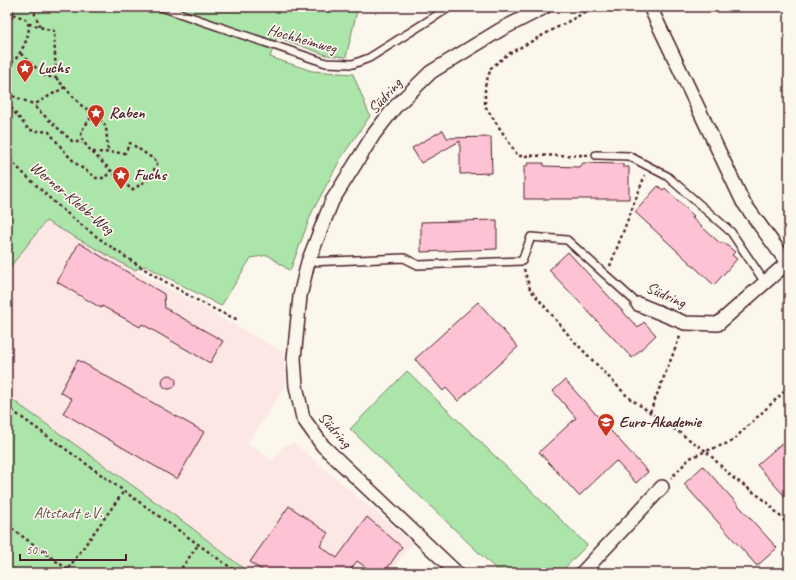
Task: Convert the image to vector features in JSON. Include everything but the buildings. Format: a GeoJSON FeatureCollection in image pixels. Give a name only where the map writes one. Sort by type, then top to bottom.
{"type":"FeatureCollection","features":[{"type":"Feature","properties":{"kind":"street","name":"Südring"},"geometry":{"type":"LineString","coordinates":[[457,573],[322,446],[303,418],[296,386],[294,359],[300,296],[308,262],[332,201],[374,134],[395,107],[431,72],[500,30],[545,7]]}},
{"type":"Feature","properties":{"kind":"street","name":"Südring"},"geometry":{"type":"LineString","coordinates":[[638,304],[685,323],[718,324],[764,281],[788,264],[743,202],[650,7]]}},
{"type":"Feature","properties":{"kind":"street"},"geometry":{"type":"LineString","coordinates":[[582,573],[662,487]]}},
{"type":"Feature","properties":{"kind":"lane","name":"Hochheimweg"},"geometry":{"type":"LineString","coordinates":[[161,7],[326,64],[353,64],[369,58],[450,7]]}},
{"type":"Feature","properties":{"kind":"lane"},"geometry":{"type":"LineString","coordinates":[[596,155],[628,156],[667,176],[731,232],[764,281]]}},
{"type":"Feature","properties":{"kind":"lane","name":"Südring"},"geometry":{"type":"LineString","coordinates":[[522,261],[531,237],[567,240],[638,304]]}},
{"type":"Feature","properties":{"kind":"lane"},"geometry":{"type":"LineString","coordinates":[[308,262],[404,258],[418,265],[522,261]]}},
{"type":"Feature","properties":{"kind":"path"},"geometry":{"type":"LineString","coordinates":[[7,23],[11,21],[13,7]]}},
{"type":"Feature","properties":{"kind":"path"},"geometry":{"type":"LineString","coordinates":[[32,7],[41,29]]}},
{"type":"Feature","properties":{"kind":"path"},"geometry":{"type":"LineString","coordinates":[[595,7],[508,54],[491,68],[485,86],[485,106],[518,156],[596,155]]}},
{"type":"Feature","properties":{"kind":"path"},"geometry":{"type":"LineString","coordinates":[[7,70],[10,64],[21,54],[25,46],[28,24],[25,19],[13,14]]}},
{"type":"Feature","properties":{"kind":"path"},"geometry":{"type":"LineString","coordinates":[[28,24],[33,24],[41,29],[54,32],[56,78]]}},
{"type":"Feature","properties":{"kind":"path"},"geometry":{"type":"LineString","coordinates":[[21,54],[45,76],[56,78],[82,106],[90,111],[106,126],[108,152]]}},
{"type":"Feature","properties":{"kind":"path"},"geometry":{"type":"LineString","coordinates":[[7,61],[10,64]]}},
{"type":"Feature","properties":{"kind":"path"},"geometry":{"type":"LineString","coordinates":[[36,105],[65,87]]}},
{"type":"Feature","properties":{"kind":"path"},"geometry":{"type":"LineString","coordinates":[[7,94],[36,105],[36,108],[72,141],[82,143],[106,164],[110,171],[132,190],[150,178],[158,162],[130,144],[125,153],[93,152]]}},
{"type":"Feature","properties":{"kind":"path"},"geometry":{"type":"LineString","coordinates":[[7,103],[29,130],[49,132],[56,142],[79,166],[90,172],[96,178],[105,178],[110,171]]}},
{"type":"Feature","properties":{"kind":"path"},"geometry":{"type":"LineString","coordinates":[[82,143],[81,136],[83,127],[90,120],[90,111]]}},
{"type":"Feature","properties":{"kind":"path","name":"Werner-Klebb-Weg"},"geometry":{"type":"LineString","coordinates":[[7,154],[13,164],[64,211],[124,257],[187,295],[222,314],[239,320]]}},
{"type":"Feature","properties":{"kind":"path"},"geometry":{"type":"LineString","coordinates":[[607,276],[648,166]]}},
{"type":"Feature","properties":{"kind":"path"},"geometry":{"type":"LineString","coordinates":[[522,261],[530,290],[567,334],[628,397],[706,450],[732,477],[766,501],[789,526]]}},
{"type":"Feature","properties":{"kind":"path"},"geometry":{"type":"LineString","coordinates":[[650,412],[685,323]]}},
{"type":"Feature","properties":{"kind":"path"},"geometry":{"type":"LineString","coordinates":[[662,487],[690,458],[706,450],[731,442],[789,387]]}},
{"type":"Feature","properties":{"kind":"path"},"geometry":{"type":"LineString","coordinates":[[7,407],[238,573]]}},
{"type":"Feature","properties":{"kind":"path"},"geometry":{"type":"LineString","coordinates":[[65,573],[124,491]]}},
{"type":"Feature","properties":{"kind":"path"},"geometry":{"type":"LineString","coordinates":[[7,525],[67,569]]}},
{"type":"Feature","properties":{"kind":"path"},"geometry":{"type":"LineString","coordinates":[[178,573],[198,545]]}},
{"type":"Feature","properties":{"kind":"shaded area"},"geometry":{"type":"Polygon","coordinates":[[[46,221],[283,352],[286,385],[247,444],[273,461],[282,447],[294,443],[413,543],[389,573],[249,573],[192,528],[7,396],[7,271],[46,221]]]}},
{"type":"Feature","properties":{"kind":"green space"},"geometry":{"type":"Polygon","coordinates":[[[7,7],[358,7],[346,57],[326,55],[277,37],[270,57],[312,71],[353,74],[370,116],[341,158],[312,212],[290,271],[268,255],[251,258],[221,306],[146,266],[134,270],[46,221],[7,271],[7,7]]]}},
{"type":"Feature","properties":{"kind":"green space"},"geometry":{"type":"Polygon","coordinates":[[[407,371],[587,545],[560,573],[500,573],[350,429],[407,371]]]}},
{"type":"Feature","properties":{"kind":"green space","name":"Altstadt e.V."},"geometry":{"type":"Polygon","coordinates":[[[7,396],[192,528],[249,573],[7,573],[7,396]]]}},
{"type":"Feature","properties":{"kind":"place","name":"Luchs"},"geometry":{"type":"Point","coordinates":[25,83]}},
{"type":"Feature","properties":{"kind":"place","name":"Raben"},"geometry":{"type":"Point","coordinates":[96,128]}},
{"type":"Feature","properties":{"kind":"place","name":"Fuchs"},"geometry":{"type":"Point","coordinates":[121,190]}},
{"type":"Feature","properties":{"kind":"place","name":"Euro-Akademie"},"geometry":{"type":"Point","coordinates":[606,437]}}]}
